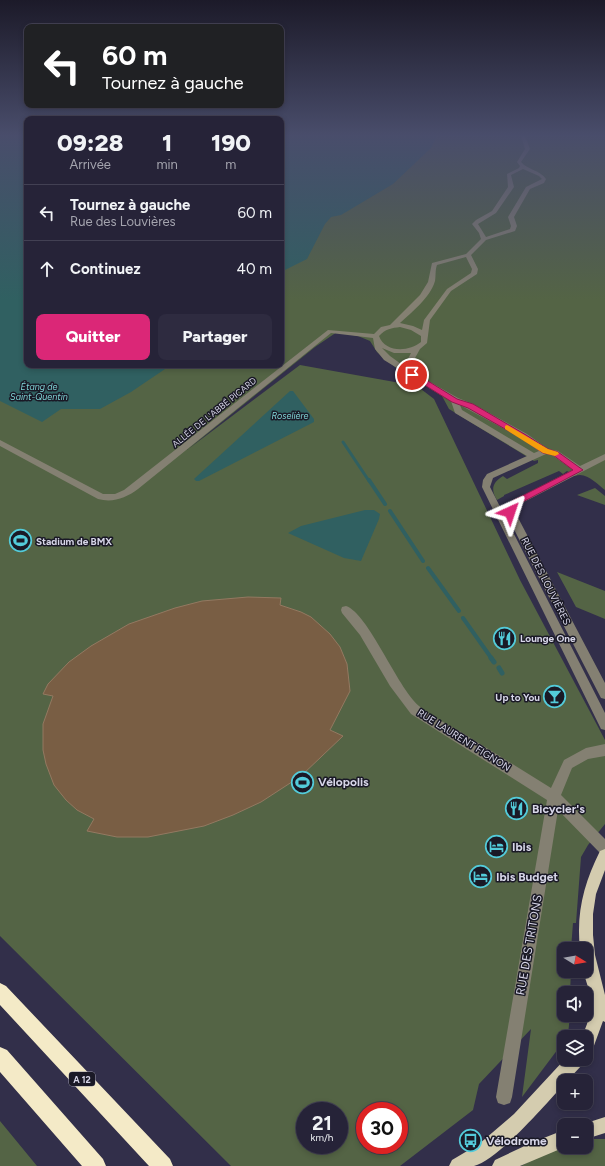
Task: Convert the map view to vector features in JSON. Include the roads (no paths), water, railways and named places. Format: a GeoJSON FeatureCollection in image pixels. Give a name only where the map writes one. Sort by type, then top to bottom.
{"type":"FeatureCollection","features":[{"type":"Feature","properties":{"kind":"highway","name":"A 12"},"geometry":{"type":"LineString","coordinates":[[0,992],[163,1166]]}},
{"type":"Feature","properties":{"kind":"highway"},"geometry":{"type":"LineString","coordinates":[[0,1057],[96,1166]]}},
{"type":"Feature","properties":{"kind":"main road"},"geometry":{"type":"LineString","coordinates":[[605,856],[592,880],[585,920],[588,958],[599,1000],[605,1014]]}},
{"type":"Feature","properties":{"kind":"main road"},"geometry":{"type":"LineString","coordinates":[[593,1031],[599,1000]]}},
{"type":"Feature","properties":{"kind":"main road"},"geometry":{"type":"LineString","coordinates":[[458,1166],[485,1150],[520,1120],[570,1066]]}},
{"type":"Feature","properties":{"kind":"main road"},"geometry":{"type":"LineString","coordinates":[[593,1129],[605,1125]]}},
{"type":"Feature","properties":{"kind":"main road"},"geometry":{"type":"LineString","coordinates":[[501,1166],[537,1149],[557,1142]]}},
{"type":"Feature","properties":{"kind":"street"},"geometry":{"type":"LineString","coordinates":[[484,239],[482,233],[475,224],[494,212],[509,190]]}},
{"type":"Feature","properties":{"kind":"street"},"geometry":{"type":"LineString","coordinates":[[527,190],[511,217],[514,226],[513,230],[484,239],[468,254],[434,264],[432,268],[433,278],[430,285],[407,314],[392,326],[381,330],[377,339],[379,349],[387,358],[412,375],[455,400],[470,406],[524,436],[545,451],[555,454],[579,470],[605,457]]}},
{"type":"Feature","properties":{"kind":"street"},"geometry":{"type":"LineString","coordinates":[[412,375],[410,365],[411,356],[424,344],[427,320],[449,290],[474,274],[475,269],[468,254]]}},
{"type":"Feature","properties":{"kind":"street"},"geometry":{"type":"LineString","coordinates":[[392,326],[404,326],[415,329],[424,336]]}},
{"type":"Feature","properties":{"kind":"street","name":"ALLÉE DE L'ABBÉ PICARD"},"geometry":{"type":"LineString","coordinates":[[284,368],[330,331],[345,332],[377,339]]}},
{"type":"Feature","properties":{"kind":"street"},"geometry":{"type":"LineString","coordinates":[[377,339],[387,349],[402,352],[417,349]]}},
{"type":"Feature","properties":{"kind":"street","name":"ALLÉE DE L'ABBÉ PICARD"},"geometry":{"type":"LineString","coordinates":[[0,443],[101,497],[114,498],[125,495],[284,368]]}},
{"type":"Feature","properties":{"kind":"street"},"geometry":{"type":"LineString","coordinates":[[455,400],[458,411],[533,456]]}},
{"type":"Feature","properties":{"kind":"street"},"geometry":{"type":"LineString","coordinates":[[480,425],[478,422],[480,418],[486,416],[492,418]]}},
{"type":"Feature","properties":{"kind":"street","name":"RUE DES LOUVIÈRES"},"geometry":{"type":"LineString","coordinates":[[545,451],[490,476],[487,480],[486,487],[506,530],[605,725]]}},
{"type":"Feature","properties":{"kind":"street","name":"RUE DES LOUVIÈRES"},"geometry":{"type":"LineString","coordinates":[[579,470],[515,503],[511,506],[510,512],[605,694]]}},
{"type":"Feature","properties":{"kind":"street","name":"RUE LAURENT FIGNON"},"geometry":{"type":"LineString","coordinates":[[346,610],[362,627],[402,694],[415,710],[554,797],[605,848]]}},
{"type":"Feature","properties":{"kind":"street","name":"RUE DES TRITONS"},"geometry":{"type":"LineString","coordinates":[[504,1097],[554,797],[568,764],[586,754],[605,750]]}},
{"type":"Feature","properties":{"kind":"water","name":"Étang de Saint-Quentin"},"geometry":{"type":"Polygon","coordinates":[[[0,190],[24,190],[24,368],[167,368],[131,392],[100,409],[61,409],[42,422],[0,401],[0,190]]]}},
{"type":"Feature","properties":{"kind":"water"},"geometry":{"type":"Polygon","coordinates":[[[284,190],[382,190],[341,215],[331,217],[325,224],[307,259],[284,270],[284,190]]]}},
{"type":"Feature","properties":{"kind":"water","name":"Roselière"},"geometry":{"type":"Polygon","coordinates":[[[290,391],[293,391],[314,419],[314,422],[199,481],[194,479],[290,391]]]}},
{"type":"Feature","properties":{"kind":"water"},"geometry":{"type":"Polygon","coordinates":[[[365,510],[374,510],[380,514],[361,561],[344,558],[288,533],[301,526],[365,510]]]}},
{"type":"Feature","properties":{"kind":"waterway"},"geometry":{"type":"LineString","coordinates":[[343,442],[369,481]]}},
{"type":"Feature","properties":{"kind":"waterway"},"geometry":{"type":"LineString","coordinates":[[369,480],[385,504]]}},
{"type":"Feature","properties":{"kind":"waterway"},"geometry":{"type":"LineString","coordinates":[[390,511],[423,561]]}},
{"type":"Feature","properties":{"kind":"waterway"},"geometry":{"type":"LineString","coordinates":[[428,568],[459,611]]}},
{"type":"Feature","properties":{"kind":"waterway"},"geometry":{"type":"LineString","coordinates":[[463,618],[492,659]]}},
{"type":"Feature","properties":{"kind":"waterway"},"geometry":{"type":"LineString","coordinates":[[491,658],[494,662]]}},
{"type":"Feature","properties":{"kind":"waterway"},"geometry":{"type":"LineString","coordinates":[[499,668],[502,673]]}},
{"type":"Feature","properties":{"kind":"place","name":"Stadium de BMX"},"geometry":{"type":"Point","coordinates":[20,541]}},
{"type":"Feature","properties":{"kind":"place","name":"Lounge One"},"geometry":{"type":"Point","coordinates":[504,638]}},
{"type":"Feature","properties":{"kind":"place","name":"Up to You"},"geometry":{"type":"Point","coordinates":[555,697]}},
{"type":"Feature","properties":{"kind":"place","name":"Vélopolis"},"geometry":{"type":"Point","coordinates":[302,782]}},
{"type":"Feature","properties":{"kind":"place","name":"Bicycler's"},"geometry":{"type":"Point","coordinates":[516,809]}},
{"type":"Feature","properties":{"kind":"place","name":"Ibis"},"geometry":{"type":"Point","coordinates":[496,847]}},
{"type":"Feature","properties":{"kind":"place","name":"Ibis Budget"},"geometry":{"type":"Point","coordinates":[481,877]}},
{"type":"Feature","properties":{"kind":"place","name":"Vélodrome"},"geometry":{"type":"Point","coordinates":[470,1141]}}]}
